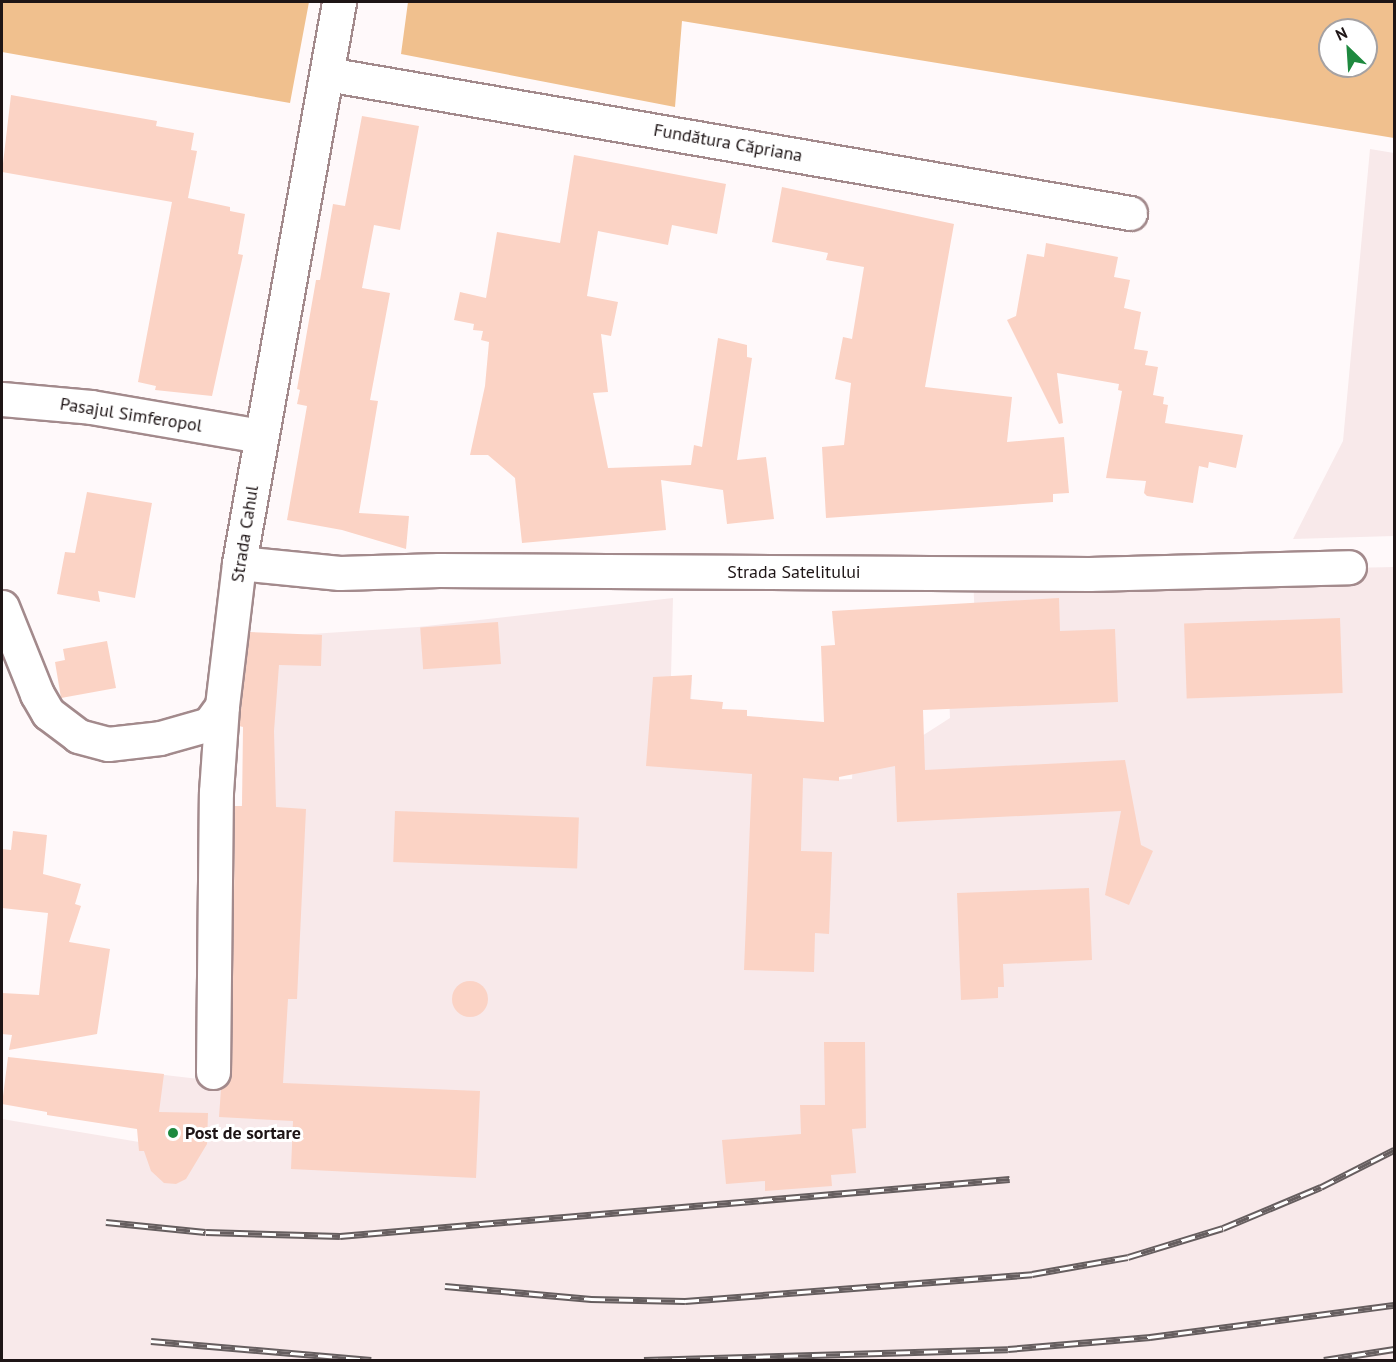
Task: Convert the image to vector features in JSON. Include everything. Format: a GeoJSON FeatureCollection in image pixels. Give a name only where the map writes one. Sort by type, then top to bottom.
{"type":"FeatureCollection","features":[{"type":"Feature","properties":{"kind":"street","name":"Strada Cahul"},"geometry":{"type":"LineString","coordinates":[[213,1072],[216,792],[222,706],[239,563],[339,2]]}},
{"type":"Feature","properties":{"kind":"street","name":"Fundătura Căpriana"},"geometry":{"type":"LineString","coordinates":[[327,74],[1130,213]]}},
{"type":"Feature","properties":{"kind":"street","name":"Pasajul Simferopol"},"geometry":{"type":"LineString","coordinates":[[2,399],[91,407],[261,436]]}},
{"type":"Feature","properties":{"kind":"street","name":"Strada Satelitului"},"geometry":{"type":"LineString","coordinates":[[239,563],[340,573],[439,570],[1089,574],[1349,567]]}},
{"type":"Feature","properties":{"kind":"street"},"geometry":{"type":"LineString","coordinates":[[2,607],[37,694],[48,713],[78,736],[108,744],[173,735],[209,724],[222,706]]}},
{"type":"Feature","properties":{"kind":"shaded area"},"geometry":{"type":"Polygon","coordinates":[[[3,2],[309,2],[290,103],[2,52],[3,2]]]}},
{"type":"Feature","properties":{"kind":"shaded area"},"geometry":{"type":"Polygon","coordinates":[[[408,2],[1394,2],[1394,138],[682,21],[675,107],[401,54],[408,2]]]}},
{"type":"Feature","properties":{"kind":"shaded area"},"geometry":{"type":"Polygon","coordinates":[[[1370,149],[1394,153],[1394,536],[1293,539],[1343,441],[1370,149]]]}},
{"type":"Feature","properties":{"kind":"shaded area"},"geometry":{"type":"Polygon","coordinates":[[[1394,567],[1394,1360],[2,1360],[2,1119],[145,1143],[156,1074],[225,1082],[252,638],[418,627],[673,598],[671,676],[692,678],[691,701],[713,742],[830,750],[830,780],[852,779],[854,745],[911,743],[950,718],[947,646],[976,644],[973,576],[1394,567]]]}},
{"type":"Feature","properties":{"kind":"building"},"geometry":{"type":"Polygon","coordinates":[[[11,95],[157,121],[156,126],[194,133],[191,150],[197,151],[188,198],[230,207],[230,211],[245,214],[238,254],[243,255],[212,396],[155,390],[156,386],[138,382],[172,202],[2,172],[11,95]]]}},
{"type":"Feature","properties":{"kind":"building"},"geometry":{"type":"Polygon","coordinates":[[[362,116],[419,126],[400,230],[374,225],[362,288],[390,293],[370,400],[378,401],[359,513],[409,516],[406,549],[342,530],[287,520],[307,406],[297,404],[300,390],[297,389],[316,280],[320,280],[333,204],[345,206],[362,116]]]}},
{"type":"Feature","properties":{"kind":"building"},"geometry":{"type":"Polygon","coordinates":[[[574,155],[726,184],[717,234],[672,225],[668,245],[598,231],[587,296],[618,302],[611,336],[601,334],[608,392],[593,393],[608,468],[691,465],[694,445],[702,447],[718,338],[747,345],[747,357],[752,358],[737,460],[766,457],[774,519],[727,524],[723,490],[661,480],[666,530],[522,543],[515,478],[488,455],[470,455],[485,386],[489,342],[481,340],[483,331],[473,330],[474,324],[454,320],[460,292],[486,298],[497,232],[560,243],[574,155]]]}},
{"type":"Feature","properties":{"kind":"building"},"geometry":{"type":"Polygon","coordinates":[[[782,187],[954,224],[925,387],[1012,397],[1007,442],[1064,437],[1069,493],[1053,494],[1053,502],[826,518],[822,447],[844,445],[851,383],[835,379],[843,337],[852,339],[864,267],[826,260],[828,253],[772,242],[782,187]]]}},
{"type":"Feature","properties":{"kind":"building"},"geometry":{"type":"Polygon","coordinates":[[[1046,243],[1118,257],[1114,277],[1130,280],[1124,308],[1141,312],[1134,349],[1148,351],[1145,365],[1158,367],[1153,395],[1164,397],[1163,404],[1168,405],[1165,423],[1243,435],[1236,468],[1209,462],[1208,468],[1199,466],[1193,503],[1147,496],[1144,493],[1146,481],[1106,478],[1122,391],[1118,390],[1119,384],[1057,373],[1063,423],[1059,424],[1007,320],[1016,316],[1027,254],[1044,257],[1046,243]]]}},
{"type":"Feature","properties":{"kind":"building"},"geometry":{"type":"Polygon","coordinates":[[[87,492],[152,503],[135,598],[98,591],[100,602],[57,594],[65,552],[75,553],[87,492]]]}},
{"type":"Feature","properties":{"kind":"building"},"geometry":{"type":"Polygon","coordinates":[[[1059,598],[1060,631],[1115,629],[1118,702],[923,710],[925,770],[1125,760],[1141,845],[1153,851],[1129,905],[1105,895],[1121,811],[897,822],[895,766],[839,777],[839,781],[803,778],[801,851],[832,852],[829,934],[815,933],[814,972],[744,970],[752,774],[646,766],[653,677],[692,675],[690,699],[723,702],[722,709],[747,710],[747,716],[824,722],[821,646],[835,645],[832,611],[1059,598]]]}},
{"type":"Feature","properties":{"kind":"building"},"geometry":{"type":"Polygon","coordinates":[[[1340,618],[1343,693],[1187,698],[1184,623],[1340,618]]]}},
{"type":"Feature","properties":{"kind":"building"},"geometry":{"type":"Polygon","coordinates":[[[498,622],[501,664],[423,669],[420,627],[498,622]]]}},
{"type":"Feature","properties":{"kind":"building"},"geometry":{"type":"Polygon","coordinates":[[[250,632],[322,635],[321,666],[279,665],[274,731],[276,807],[306,809],[297,999],[288,999],[283,1083],[480,1091],[476,1178],[291,1169],[293,1121],[219,1117],[221,1089],[232,1072],[235,806],[242,806],[243,727],[239,726],[250,632]]]}},
{"type":"Feature","properties":{"kind":"building"},"geometry":{"type":"Polygon","coordinates":[[[107,641],[116,688],[61,698],[55,662],[65,660],[63,649],[107,641]]]}},
{"type":"Feature","properties":{"kind":"building"},"geometry":{"type":"Polygon","coordinates":[[[395,811],[579,817],[577,868],[393,862],[395,811]]]}},
{"type":"Feature","properties":{"kind":"building"},"geometry":{"type":"Polygon","coordinates":[[[13,831],[47,835],[43,874],[81,884],[75,904],[81,906],[69,942],[110,949],[97,1034],[9,1050],[12,1035],[2,1034],[2,993],[39,995],[48,913],[2,908],[2,849],[11,850],[13,831]]]}},
{"type":"Feature","properties":{"kind":"building"},"geometry":{"type":"Polygon","coordinates":[[[1089,888],[1092,960],[1003,964],[1004,987],[998,987],[998,998],[961,1000],[957,893],[1089,888]]]}},
{"type":"Feature","properties":{"kind":"building"},"geometry":{"type":"Polygon","coordinates":[[[470,981],[483,986],[488,999],[483,1012],[470,1017],[457,1012],[452,999],[457,986],[470,981]]]}},
{"type":"Feature","properties":{"kind":"building"},"geometry":{"type":"Polygon","coordinates":[[[824,1042],[865,1042],[866,1128],[852,1129],[856,1173],[831,1175],[832,1186],[765,1191],[765,1181],[726,1184],[722,1140],[801,1134],[800,1105],[825,1105],[824,1042]]]}},
{"type":"Feature","properties":{"kind":"building"},"geometry":{"type":"Polygon","coordinates":[[[8,1057],[164,1074],[159,1112],[208,1113],[207,1144],[186,1179],[176,1184],[164,1183],[151,1171],[144,1151],[139,1151],[137,1129],[47,1115],[47,1112],[2,1104],[8,1057]]]}},
{"type":"Feature","properties":{"kind":"railway"},"geometry":{"type":"LineString","coordinates":[[445,1286],[591,1299],[685,1301],[1032,1274],[1128,1257],[1223,1228],[1321,1187],[1394,1150]]}},
{"type":"Feature","properties":{"kind":"railway"},"geometry":{"type":"LineString","coordinates":[[106,1222],[206,1232],[340,1236],[1010,1179]]}},
{"type":"Feature","properties":{"kind":"railway"},"geometry":{"type":"LineString","coordinates":[[644,1360],[1008,1349],[1150,1337],[1394,1305]]}},
{"type":"Feature","properties":{"kind":"railway"},"geometry":{"type":"LineString","coordinates":[[151,1341],[371,1360]]}},
{"type":"Feature","properties":{"kind":"railway"},"geometry":{"type":"LineString","coordinates":[[1324,1360],[1394,1349]]}},
{"type":"Feature","properties":{"kind":"place","name":"Post de sortare"},"geometry":{"type":"Point","coordinates":[173,1133]}}]}
